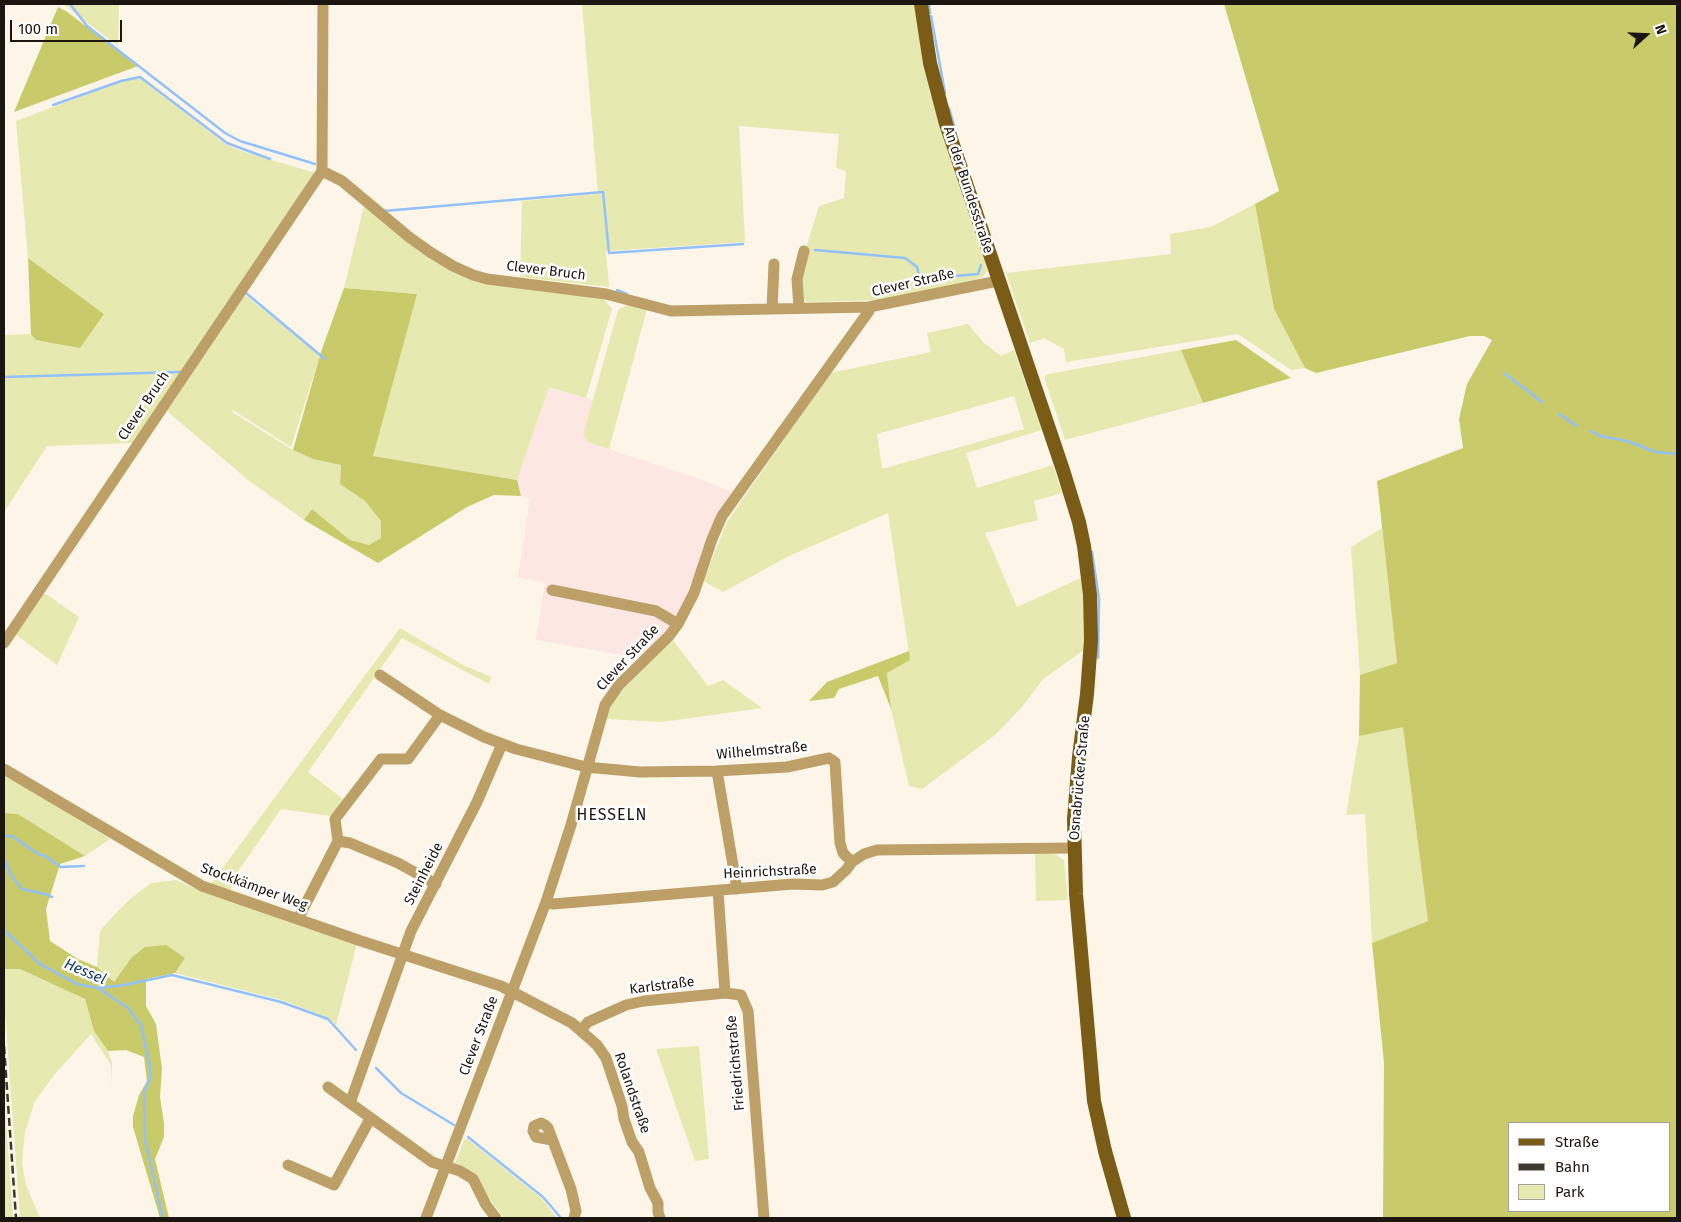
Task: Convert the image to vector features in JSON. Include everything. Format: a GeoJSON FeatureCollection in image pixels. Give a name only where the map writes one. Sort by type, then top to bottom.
{"type":"FeatureCollection","features":[{"type":"Feature","properties":{"kind":"main road","name":"An der Bundesstraße"},"geometry":{"type":"LineString","coordinates":[[921,4],[930,63],[940,102],[1030,373]]}},
{"type":"Feature","properties":{"kind":"main road","name":"Osnabrücker Straße"},"geometry":{"type":"LineString","coordinates":[[1030,373],[1079,522],[1090,595],[1090,664],[1076,788],[1074,848],[1094,1101],[1105,1151],[1124,1218]]}},
{"type":"Feature","properties":{"kind":"street"},"geometry":{"type":"LineString","coordinates":[[322,171],[324,4]]}},
{"type":"Feature","properties":{"kind":"street","name":"Clever Bruch"},"geometry":{"type":"LineString","coordinates":[[4,643],[322,171],[342,181],[420,245],[453,266],[487,279],[606,294],[677,312],[869,307]]}},
{"type":"Feature","properties":{"kind":"street"},"geometry":{"type":"LineString","coordinates":[[799,308],[798,279],[804,250]]}},
{"type":"Feature","properties":{"kind":"street"},"geometry":{"type":"LineString","coordinates":[[772,309],[774,264]]}},
{"type":"Feature","properties":{"kind":"street","name":"Clever Straße"},"geometry":{"type":"LineString","coordinates":[[426,1218],[546,902],[571,825],[605,705],[610,696],[669,636],[678,624],[694,593],[722,516],[869,312],[869,307],[998,281]]}},
{"type":"Feature","properties":{"kind":"street"},"geometry":{"type":"LineString","coordinates":[[552,590],[656,611],[678,624]]}},
{"type":"Feature","properties":{"kind":"street"},"geometry":{"type":"LineString","coordinates":[[380,675],[440,715],[502,744],[586,767]]}},
{"type":"Feature","properties":{"kind":"street"},"geometry":{"type":"LineString","coordinates":[[298,920],[338,841],[335,819],[381,759],[408,758],[440,715]]}},
{"type":"Feature","properties":{"kind":"street","name":"Steinheide"},"geometry":{"type":"LineString","coordinates":[[350,1103],[411,931],[477,802],[502,744]]}},
{"type":"Feature","properties":{"kind":"street","name":"Wilhelmstraße"},"geometry":{"type":"LineString","coordinates":[[586,767],[640,772],[717,771],[787,767],[829,758],[835,762],[840,843],[843,853],[852,862]]}},
{"type":"Feature","properties":{"kind":"street","name":"Stockkämper Weg"},"geometry":{"type":"LineString","coordinates":[[4,768],[202,886],[298,920],[501,986],[512,992]]}},
{"type":"Feature","properties":{"kind":"street"},"geometry":{"type":"LineString","coordinates":[[717,771],[737,889]]}},
{"type":"Feature","properties":{"kind":"street"},"geometry":{"type":"LineString","coordinates":[[338,841],[350,843],[398,863],[436,884]]}},
{"type":"Feature","properties":{"kind":"street","name":"Heinrichstraße"},"geometry":{"type":"LineString","coordinates":[[546,902],[553,904],[793,884],[822,885],[833,882],[852,862],[864,854],[877,850],[1074,848]]}},
{"type":"Feature","properties":{"kind":"street"},"geometry":{"type":"LineString","coordinates":[[718,890],[724,993]]}},
{"type":"Feature","properties":{"kind":"street","name":"Rolandstraße"},"geometry":{"type":"LineString","coordinates":[[512,992],[572,1023],[597,1045],[606,1058],[632,1142],[640,1152],[650,1188],[658,1202],[660,1218]]}},
{"type":"Feature","properties":{"kind":"street","name":"Karlstraße"},"geometry":{"type":"LineString","coordinates":[[581,1030],[588,1022],[626,1005],[724,993]]}},
{"type":"Feature","properties":{"kind":"street","name":"Friedrichstraße"},"geometry":{"type":"LineString","coordinates":[[724,993],[741,995],[748,1011],[764,1218]]}},
{"type":"Feature","properties":{"kind":"street"},"geometry":{"type":"LineString","coordinates":[[328,1087],[432,1162],[473,1179],[486,1205],[496,1218]]}},
{"type":"Feature","properties":{"kind":"street"},"geometry":{"type":"LineString","coordinates":[[288,1165],[334,1185],[370,1119]]}},
{"type":"Feature","properties":{"kind":"street"},"geometry":{"type":"LineString","coordinates":[[552,1140],[571,1189],[576,1211],[574,1218]]}},
{"type":"Feature","properties":{"kind":"shaded area"},"geometry":{"type":"Polygon","coordinates":[[[1224,4],[1677,4],[1677,1218],[1383,1218],[1384,1063],[1372,943],[1428,921],[1403,727],[1359,736],[1360,675],[1397,663],[1377,481],[1463,448],[1459,419],[1467,384],[1492,340],[1484,336],[1470,336],[1316,373],[1305,368],[1274,309],[1255,204],[1279,191],[1224,4]]]}},
{"type":"Feature","properties":{"kind":"shaded area"},"geometry":{"type":"Polygon","coordinates":[[[58,7],[66,11],[138,66],[14,112],[58,7]]]}},
{"type":"Feature","properties":{"kind":"shaded area"},"geometry":{"type":"Polygon","coordinates":[[[28,258],[104,314],[80,348],[36,340],[31,334],[28,258]]]}},
{"type":"Feature","properties":{"kind":"shaded area"},"geometry":{"type":"Polygon","coordinates":[[[344,288],[417,294],[373,456],[517,480],[521,496],[494,495],[467,507],[378,563],[304,520],[312,509],[350,540],[369,545],[381,538],[381,521],[365,501],[340,484],[341,465],[313,459],[293,450],[321,352],[344,288]]]}},
{"type":"Feature","properties":{"kind":"shaded area"},"geometry":{"type":"Polygon","coordinates":[[[1236,340],[1291,378],[1203,403],[1181,350],[1236,340]]]}},
{"type":"Feature","properties":{"kind":"shaded area"},"geometry":{"type":"Polygon","coordinates":[[[549,387],[593,400],[583,435],[588,442],[697,478],[732,492],[706,538],[696,571],[676,621],[640,658],[536,640],[545,583],[518,577],[530,499],[521,496],[517,480],[549,387]]]}},
{"type":"Feature","properties":{"kind":"shaded area"},"geometry":{"type":"Polygon","coordinates":[[[909,651],[910,660],[887,673],[891,709],[878,676],[839,689],[834,698],[809,701],[827,682],[909,651]]]}},
{"type":"Feature","properties":{"kind":"shaded area"},"geometry":{"type":"Polygon","coordinates":[[[4,813],[18,814],[85,856],[60,864],[46,909],[50,941],[78,959],[97,967],[114,982],[131,958],[145,947],[166,945],[185,958],[175,973],[146,979],[146,1006],[156,1024],[162,1069],[160,1097],[164,1137],[155,1159],[169,1218],[160,1218],[133,1127],[133,1116],[139,1095],[147,1081],[144,1057],[126,1050],[108,1051],[94,1031],[85,999],[20,969],[4,969],[4,813]]]}},
{"type":"Feature","properties":{"kind":"green space"},"geometry":{"type":"Polygon","coordinates":[[[63,4],[119,4],[118,46],[63,4]]]}},
{"type":"Feature","properties":{"kind":"green space"},"geometry":{"type":"Polygon","coordinates":[[[582,4],[914,4],[930,91],[944,140],[986,262],[987,270],[984,276],[975,280],[883,300],[807,302],[802,298],[801,282],[807,245],[819,206],[844,198],[846,171],[836,168],[839,134],[739,126],[745,242],[606,251],[609,287],[520,277],[522,201],[598,194],[582,4]]]}},
{"type":"Feature","properties":{"kind":"green space"},"geometry":{"type":"Polygon","coordinates":[[[139,78],[227,145],[244,152],[316,173],[133,443],[47,446],[4,512],[4,335],[31,334],[37,340],[104,314],[28,258],[16,121],[122,81],[139,78]]]}},
{"type":"Feature","properties":{"kind":"green space"},"geometry":{"type":"Polygon","coordinates":[[[1255,204],[1274,309],[1305,368],[1291,370],[1238,334],[1066,362],[1064,349],[1044,338],[1030,343],[1006,273],[1171,254],[1170,234],[1211,227],[1255,204]]]}},
{"type":"Feature","properties":{"kind":"green space"},"geometry":{"type":"Polygon","coordinates":[[[364,206],[469,279],[477,282],[603,298],[612,309],[586,398],[549,387],[517,480],[372,456],[417,294],[344,288],[364,206]]]}},
{"type":"Feature","properties":{"kind":"green space"},"geometry":{"type":"Polygon","coordinates":[[[245,295],[320,355],[291,447],[233,410],[232,412],[293,450],[313,459],[341,465],[340,484],[365,501],[381,521],[381,538],[369,545],[350,540],[312,509],[304,520],[248,480],[167,411],[245,295]]]}},
{"type":"Feature","properties":{"kind":"green space"},"geometry":{"type":"Polygon","coordinates":[[[629,304],[647,309],[609,449],[588,442],[583,435],[618,310],[629,304]]]}},
{"type":"Feature","properties":{"kind":"green space"},"geometry":{"type":"Polygon","coordinates":[[[968,324],[984,343],[1001,356],[1014,350],[1042,430],[966,453],[977,488],[1053,465],[1062,493],[1034,501],[1038,520],[985,533],[1017,607],[1081,578],[1084,650],[1043,679],[1022,707],[995,735],[922,789],[909,786],[891,709],[887,673],[910,660],[888,513],[789,556],[723,592],[703,581],[727,522],[830,373],[931,352],[927,333],[968,324]],[[1014,396],[877,434],[882,469],[1024,429],[1014,396]]]}},
{"type":"Feature","properties":{"kind":"green space"},"geometry":{"type":"Polygon","coordinates":[[[1181,350],[1203,403],[1065,440],[1044,377],[1048,374],[1181,350]]]}},
{"type":"Feature","properties":{"kind":"green space"},"geometry":{"type":"Polygon","coordinates":[[[1382,528],[1397,663],[1360,675],[1351,547],[1382,528]]]}},
{"type":"Feature","properties":{"kind":"green space"},"geometry":{"type":"Polygon","coordinates":[[[39,594],[46,594],[79,617],[57,665],[14,633],[39,594]]]}},
{"type":"Feature","properties":{"kind":"green space"},"geometry":{"type":"Polygon","coordinates":[[[400,628],[463,665],[491,677],[489,684],[402,638],[308,772],[343,799],[332,816],[281,809],[239,870],[230,891],[211,884],[400,628]]]}},
{"type":"Feature","properties":{"kind":"green space"},"geometry":{"type":"Polygon","coordinates":[[[672,639],[708,686],[723,680],[762,708],[662,722],[606,719],[610,706],[624,689],[672,639]]]}},
{"type":"Feature","properties":{"kind":"green space"},"geometry":{"type":"Polygon","coordinates":[[[1403,726],[1428,921],[1372,943],[1365,814],[1346,815],[1359,736],[1403,726]]]}},
{"type":"Feature","properties":{"kind":"green space"},"geometry":{"type":"Polygon","coordinates":[[[4,773],[110,839],[85,856],[18,814],[4,813],[4,773]]]}},
{"type":"Feature","properties":{"kind":"green space"},"geometry":{"type":"Polygon","coordinates":[[[1035,853],[1055,854],[1064,860],[1068,900],[1036,901],[1035,853]]]}},
{"type":"Feature","properties":{"kind":"green space"},"geometry":{"type":"Polygon","coordinates":[[[176,880],[200,891],[357,943],[336,1025],[329,1018],[282,1000],[175,973],[185,958],[131,958],[114,982],[97,967],[100,931],[114,915],[130,899],[151,883],[176,880]]]}},
{"type":"Feature","properties":{"kind":"green space"},"geometry":{"type":"Polygon","coordinates":[[[4,969],[20,969],[85,999],[94,1031],[108,1051],[112,1063],[111,1086],[111,1065],[91,1034],[55,1074],[35,1101],[25,1132],[22,1163],[26,1185],[40,1218],[20,1217],[4,998],[4,969]]]}},
{"type":"Feature","properties":{"kind":"green space"},"geometry":{"type":"Polygon","coordinates":[[[699,1046],[709,1159],[695,1161],[656,1049],[699,1046]]]}},
{"type":"Feature","properties":{"kind":"green space"},"geometry":{"type":"Polygon","coordinates":[[[4,1092],[13,1218],[4,1218],[4,1092]]]}},
{"type":"Feature","properties":{"kind":"green space"},"geometry":{"type":"Polygon","coordinates":[[[466,1138],[541,1198],[557,1218],[504,1218],[474,1178],[454,1166],[466,1138]]]}},
{"type":"Feature","properties":{"kind":"waterway"},"geometry":{"type":"LineString","coordinates":[[70,4],[87,26],[225,133],[240,141],[315,164]]}},
{"type":"Feature","properties":{"kind":"waterway"},"geometry":{"type":"LineString","coordinates":[[929,4],[930,13]]}},
{"type":"Feature","properties":{"kind":"waterway"},"geometry":{"type":"LineString","coordinates":[[931,16],[945,93]]}},
{"type":"Feature","properties":{"kind":"waterway"},"geometry":{"type":"LineString","coordinates":[[53,105],[121,81],[140,77],[227,143],[270,159]]}},
{"type":"Feature","properties":{"kind":"waterway"},"geometry":{"type":"LineString","coordinates":[[949,108],[956,132]]}},
{"type":"Feature","properties":{"kind":"waterway"},"geometry":{"type":"LineString","coordinates":[[384,211],[603,192],[609,253],[743,244]]}},
{"type":"Feature","properties":{"kind":"waterway"},"geometry":{"type":"LineString","coordinates":[[815,250],[905,258],[917,267],[920,279],[978,274],[981,265]]}},
{"type":"Feature","properties":{"kind":"waterway"},"geometry":{"type":"LineString","coordinates":[[617,290],[627,294]]}},
{"type":"Feature","properties":{"kind":"waterway"},"geometry":{"type":"LineString","coordinates":[[246,293],[325,359]]}},
{"type":"Feature","properties":{"kind":"waterway"},"geometry":{"type":"LineString","coordinates":[[4,377],[180,372]]}},
{"type":"Feature","properties":{"kind":"waterway"},"geometry":{"type":"LineString","coordinates":[[1504,373],[1542,402]]}},
{"type":"Feature","properties":{"kind":"waterway"},"geometry":{"type":"LineString","coordinates":[[1559,414],[1577,426]]}},
{"type":"Feature","properties":{"kind":"waterway"},"geometry":{"type":"LineString","coordinates":[[1591,431],[1600,436],[1627,441],[1656,452],[1677,454]]}},
{"type":"Feature","properties":{"kind":"waterway"},"geometry":{"type":"LineString","coordinates":[[1092,552],[1099,599],[1098,658]]}},
{"type":"Feature","properties":{"kind":"waterway"},"geometry":{"type":"LineString","coordinates":[[4,836],[12,836],[61,867],[84,866]]}},
{"type":"Feature","properties":{"kind":"waterway"},"geometry":{"type":"LineString","coordinates":[[4,857],[10,874],[22,889],[52,897]]}},
{"type":"Feature","properties":{"kind":"waterway","name":"Hessel"},"geometry":{"type":"LineString","coordinates":[[4,930],[40,964],[77,984],[98,988],[128,1008],[141,1025],[150,1066],[150,1079],[144,1093],[145,1140],[163,1218]]}},
{"type":"Feature","properties":{"kind":"waterway"},"geometry":{"type":"LineString","coordinates":[[98,988],[124,985],[172,975],[281,1002],[328,1019],[356,1050]]}},
{"type":"Feature","properties":{"kind":"waterway"},"geometry":{"type":"LineString","coordinates":[[376,1068],[401,1093],[454,1125]]}},
{"type":"Feature","properties":{"kind":"waterway"},"geometry":{"type":"LineString","coordinates":[[468,1137],[543,1197],[561,1218]]}},
{"type":"Feature","properties":{"kind":"railway"},"geometry":{"type":"LineString","coordinates":[[4,1046],[16,1218]]}},
{"type":"Feature","properties":{"kind":"district","name":"HESSELN"},"geometry":{"type":"Point","coordinates":[612,816]}}]}
